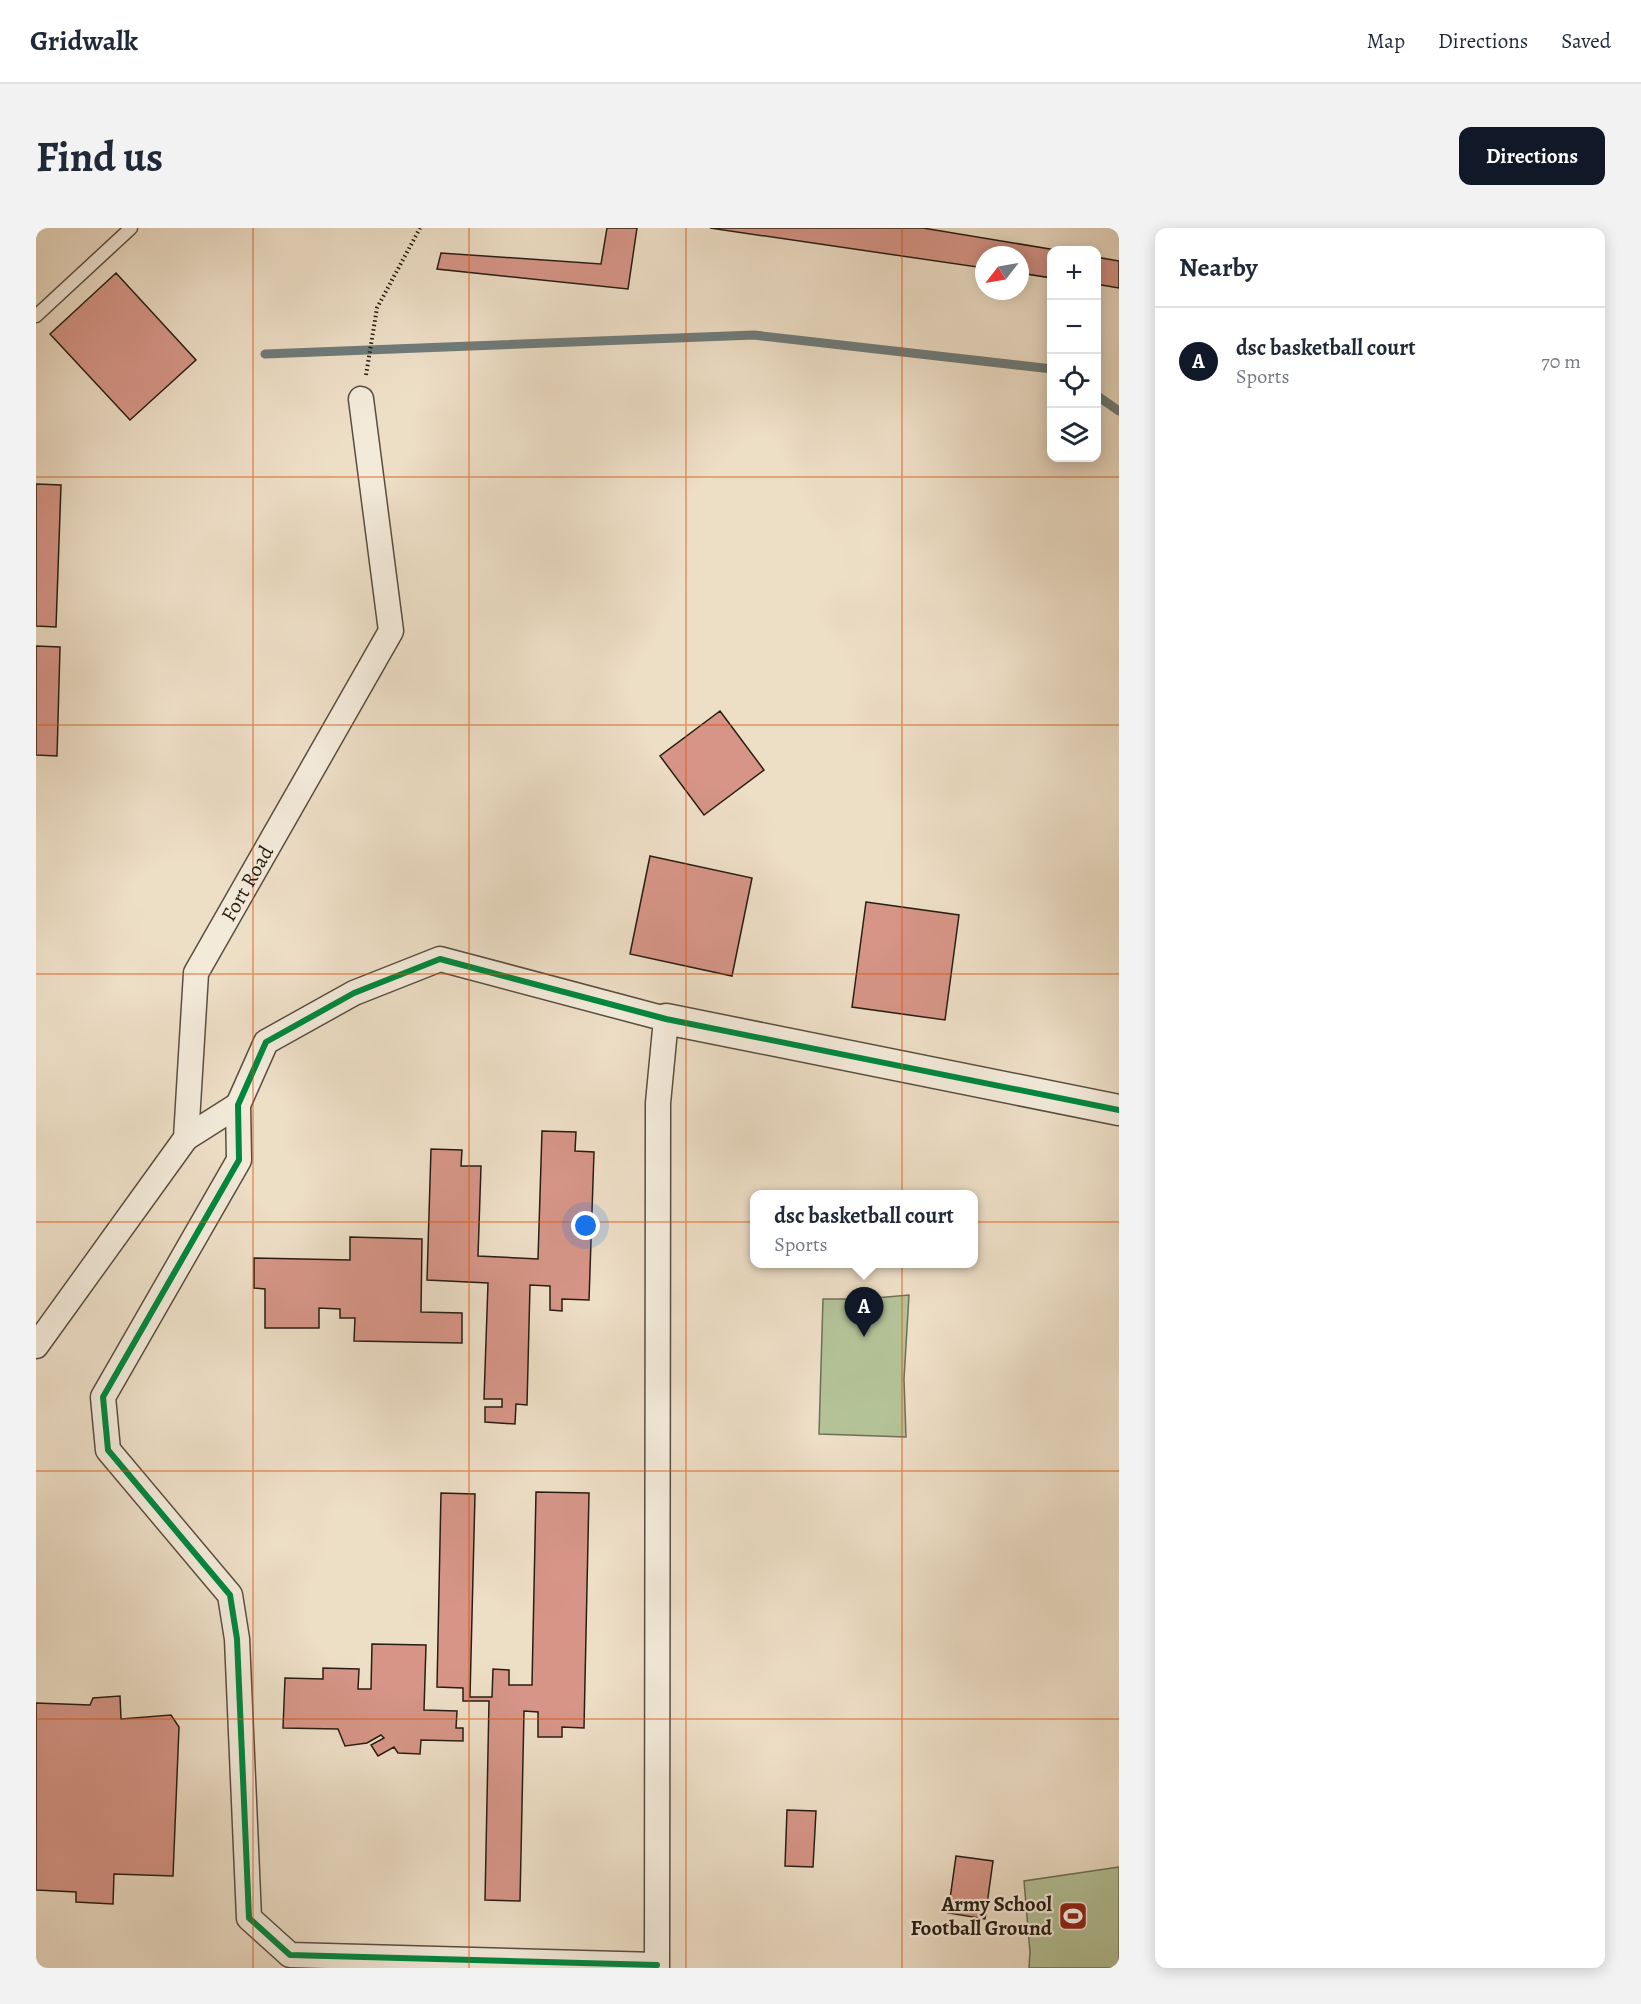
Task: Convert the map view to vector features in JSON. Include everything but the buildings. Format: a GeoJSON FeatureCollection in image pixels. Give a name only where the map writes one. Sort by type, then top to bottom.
{"type":"FeatureCollection","features":[{"type":"Feature","properties":{"kind":"street","name":"Fort Road"},"geometry":{"type":"LineString","coordinates":[[186,1138],[196,973],[391,631],[362,399]]}},
{"type":"Feature","properties":{"kind":"street"},"geometry":{"type":"LineString","coordinates":[[666,1019],[658,1103],[657,1966],[290,1955],[249,1918],[237,1639],[230,1595],[108,1449],[103,1397],[238,1160],[238,1105],[266,1042],[354,993],[440,959],[666,1019],[1119,1110]]}},
{"type":"Feature","properties":{"kind":"street"},"geometry":{"type":"LineString","coordinates":[[36,1346],[186,1138],[238,1105]]}},
{"type":"Feature","properties":{"kind":"lane"},"geometry":{"type":"LineString","coordinates":[[36,316],[131,228]]}},
{"type":"Feature","properties":{"kind":"path"},"geometry":{"type":"LineString","coordinates":[[362,399],[377,308],[420,228]]}},
{"type":"Feature","properties":{"kind":"green space"},"geometry":{"type":"Polygon","coordinates":[[[909,1295],[904,1379],[906,1437],[819,1434],[823,1299],[863,1299],[909,1295]]]}},
{"type":"Feature","properties":{"kind":"green space","name":"Army School Football Ground"},"geometry":{"type":"Polygon","coordinates":[[[1119,1867],[1119,1968],[1029,1968],[1030,1952],[1024,1881],[1119,1867]]]}},
{"type":"Feature","properties":{"kind":"waterway"},"geometry":{"type":"LineString","coordinates":[[265,354],[754,335],[1047,368]]}},
{"type":"Feature","properties":{"kind":"waterway"},"geometry":{"type":"LineString","coordinates":[[1101,398],[1119,411]]}},
{"type":"Feature","properties":{"kind":"cycle path"},"geometry":{"type":"LineString","coordinates":[[657,1965],[290,1955],[249,1918],[237,1639],[230,1595],[108,1450],[103,1397],[239,1160],[238,1105],[266,1042],[354,993],[440,959],[666,1019],[1119,1110]]}},
{"type":"Feature","properties":{"kind":"place","name":"dsc basketball court"},"geometry":{"type":"Point","coordinates":[864,1337]}},
{"type":"Feature","properties":{"kind":"place","name":"Army School Football Ground"},"geometry":{"type":"Point","coordinates":[1073,1916]}}]}
